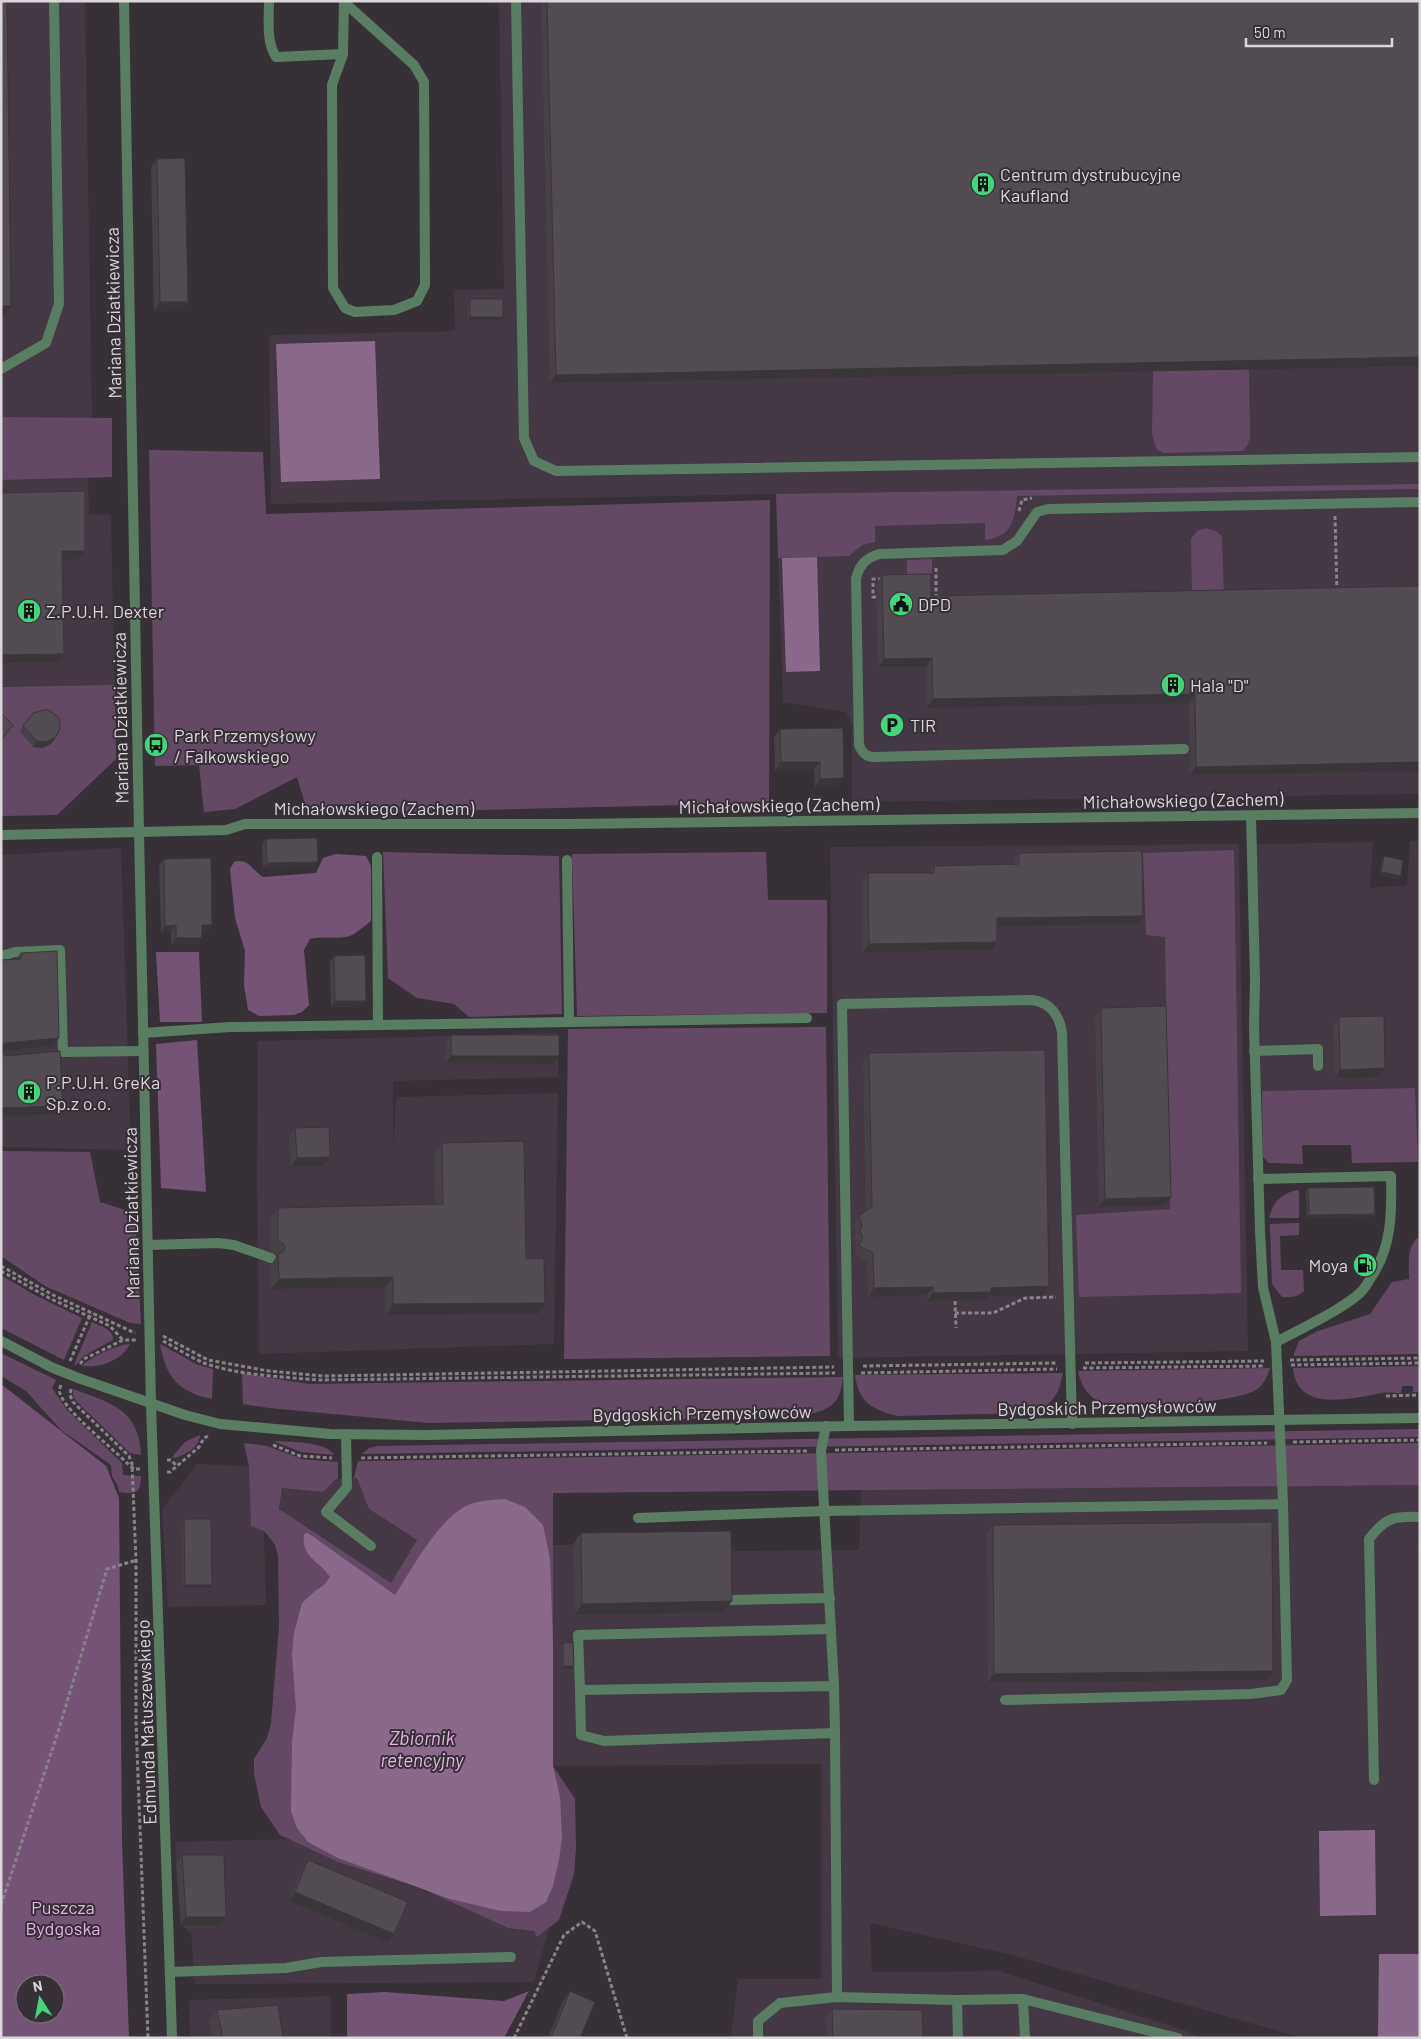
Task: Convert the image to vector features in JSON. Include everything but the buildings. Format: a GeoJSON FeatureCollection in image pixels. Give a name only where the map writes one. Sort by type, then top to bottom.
{"type":"FeatureCollection","features":[{"type":"Feature","properties":{"kind":"street"},"geometry":{"type":"LineString","coordinates":[[1,369],[46,344],[59,304],[54,1]]}},
{"type":"Feature","properties":{"kind":"street","name":"Mariana Dziatkiewicza"},"geometry":{"type":"LineString","coordinates":[[124,1],[138,832],[151,1404]]}},
{"type":"Feature","properties":{"kind":"street"},"geometry":{"type":"LineString","coordinates":[[269,1],[270,39],[272,51],[276,57],[343,54]]}},
{"type":"Feature","properties":{"kind":"street"},"geometry":{"type":"LineString","coordinates":[[516,1],[524,438],[534,461],[556,471],[1420,458]]}},
{"type":"Feature","properties":{"kind":"street"},"geometry":{"type":"LineString","coordinates":[[344,2],[414,66],[424,82],[425,285],[417,301],[394,310],[355,312],[345,308],[333,288],[332,85],[343,54],[344,2]]}},
{"type":"Feature","properties":{"kind":"street"},"geometry":{"type":"LineString","coordinates":[[1184,749],[874,758],[867,756],[862,752],[859,745],[856,579],[860,566],[871,556],[879,554],[1003,550],[1018,541],[1037,512],[1048,509],[1420,502]]}},
{"type":"Feature","properties":{"kind":"street","name":"Michałowskiego (Zachem)"},"geometry":{"type":"LineString","coordinates":[[1,835],[226,830],[245,824],[570,824],[1420,813]]}},
{"type":"Feature","properties":{"kind":"street"},"geometry":{"type":"LineString","coordinates":[[1005,1700],[1251,1694],[1281,1690],[1287,1680],[1283,1504],[1276,1342],[1263,1288],[1258,1179],[1254,1051],[1255,980],[1251,816]]}},
{"type":"Feature","properties":{"kind":"street"},"geometry":{"type":"LineString","coordinates":[[378,857],[378,1025]]}},
{"type":"Feature","properties":{"kind":"street"},"geometry":{"type":"LineString","coordinates":[[567,860],[569,1022]]}},
{"type":"Feature","properties":{"kind":"street"},"geometry":{"type":"LineString","coordinates":[[1,956],[15,952],[60,950],[59,1053],[143,1051]]}},
{"type":"Feature","properties":{"kind":"street"},"geometry":{"type":"LineString","coordinates":[[849,1426],[842,1004],[1032,1000],[1043,1002],[1052,1010],[1059,1020],[1062,1032],[1072,1424]]}},
{"type":"Feature","properties":{"kind":"street"},"geometry":{"type":"LineString","coordinates":[[143,1033],[230,1027],[806,1018]]}},
{"type":"Feature","properties":{"kind":"street"},"geometry":{"type":"LineString","coordinates":[[1254,1051],[1318,1050],[1318,1066]]}},
{"type":"Feature","properties":{"kind":"street"},"geometry":{"type":"LineString","coordinates":[[1258,1179],[1391,1176],[1392,1209],[1389,1235],[1379,1267],[1362,1291],[1276,1342]]}},
{"type":"Feature","properties":{"kind":"street"},"geometry":{"type":"LineString","coordinates":[[148,1245],[218,1243],[234,1245],[271,1258]]}},
{"type":"Feature","properties":{"kind":"street","name":"Bydgoskich Przemysłowców"},"geometry":{"type":"LineString","coordinates":[[1,1341],[54,1368],[151,1404],[220,1424],[346,1434],[427,1435],[826,1426],[1420,1418]]}},
{"type":"Feature","properties":{"kind":"street","name":"Edmunda Matuszewskiego"},"geometry":{"type":"LineString","coordinates":[[151,1404],[172,2038]]}},
{"type":"Feature","properties":{"kind":"street"},"geometry":{"type":"LineString","coordinates":[[826,1426],[821,1451],[834,1686],[838,1997]]}},
{"type":"Feature","properties":{"kind":"street"},"geometry":{"type":"LineString","coordinates":[[346,1434],[347,1487],[326,1512],[371,1546]]}},
{"type":"Feature","properties":{"kind":"street"},"geometry":{"type":"LineString","coordinates":[[638,1518],[825,1511],[1283,1504]]}},
{"type":"Feature","properties":{"kind":"street"},"geometry":{"type":"LineString","coordinates":[[1374,1780],[1369,1539],[1380,1524],[1398,1516],[1420,1517]]}},
{"type":"Feature","properties":{"kind":"street"},"geometry":{"type":"LineString","coordinates":[[731,1600],[830,1598]]}},
{"type":"Feature","properties":{"kind":"street"},"geometry":{"type":"LineString","coordinates":[[831,1630],[578,1635],[581,1735],[604,1741],[835,1733]]}},
{"type":"Feature","properties":{"kind":"street"},"geometry":{"type":"LineString","coordinates":[[580,1690],[834,1686]]}},
{"type":"Feature","properties":{"kind":"street"},"geometry":{"type":"LineString","coordinates":[[170,1972],[286,1968],[321,1962],[511,1957]]}},
{"type":"Feature","properties":{"kind":"street"},"geometry":{"type":"LineString","coordinates":[[758,2038],[758,2021],[780,2003],[838,1997],[957,2000],[1023,1999],[1178,2038]]}},
{"type":"Feature","properties":{"kind":"street"},"geometry":{"type":"LineString","coordinates":[[1023,1999],[1025,2038]]}},
{"type":"Feature","properties":{"kind":"street"},"geometry":{"type":"LineString","coordinates":[[957,2000],[958,2038]]}},
{"type":"Feature","properties":{"kind":"path"},"geometry":{"type":"LineString","coordinates":[[1335,504],[1337,596]]}},
{"type":"Feature","properties":{"kind":"path"},"geometry":{"type":"LineString","coordinates":[[876,597],[873,597],[873,579],[891,579]]}},
{"type":"Feature","properties":{"kind":"path"},"geometry":{"type":"LineString","coordinates":[[927,579],[936,579]]}},
{"type":"Feature","properties":{"kind":"path"},"geometry":{"type":"LineString","coordinates":[[1,1266],[53,1295],[136,1333],[163,1341],[194,1358],[218,1367],[280,1377],[319,1380],[1070,1366],[1420,1363]]}},
{"type":"Feature","properties":{"kind":"path"},"geometry":{"type":"LineString","coordinates":[[1,1271],[50,1299],[110,1326],[123,1340],[159,1334],[208,1360],[269,1371],[323,1376],[1070,1366]]}},
{"type":"Feature","properties":{"kind":"path"},"geometry":{"type":"LineString","coordinates":[[955,1313],[993,1312],[1029,1297],[1068,1296]]}},
{"type":"Feature","properties":{"kind":"path"},"geometry":{"type":"LineString","coordinates":[[955,1301],[956,1328]]}},
{"type":"Feature","properties":{"kind":"path"},"geometry":{"type":"LineString","coordinates":[[1277,1363],[1420,1358]]}},
{"type":"Feature","properties":{"kind":"path"},"geometry":{"type":"LineString","coordinates":[[1386,1396],[1420,1395]]}},
{"type":"Feature","properties":{"kind":"path"},"geometry":{"type":"LineString","coordinates":[[129,1456],[132,1464],[136,1560],[136,1722],[148,2038]]}},
{"type":"Feature","properties":{"kind":"path"},"geometry":{"type":"LineString","coordinates":[[1,1905],[55,1741],[107,1569],[136,1560],[157,1558]]}},
{"type":"Feature","properties":{"kind":"path"},"geometry":{"type":"LineString","coordinates":[[514,2038],[564,1935],[582,1922],[596,1931],[627,2038]]}},
{"type":"Feature","properties":{"kind":"shaded area"},"geometry":{"type":"Polygon","coordinates":[[[1,1],[85,1],[92,418],[112,418],[112,477],[88,478],[89,514],[111,515],[116,759],[57,815],[1,816],[1,1]]]}},
{"type":"Feature","properties":{"kind":"shaded area"},"geometry":{"type":"Polygon","coordinates":[[[486,1],[1420,1],[1420,794],[852,802],[852,724],[846,712],[783,702],[776,494],[271,504],[269,335],[455,331],[454,290],[504,289],[499,4],[486,3],[486,1]]]}},
{"type":"Feature","properties":{"kind":"shaded area"},"geometry":{"type":"Polygon","coordinates":[[[1249,369],[1250,438],[1247,446],[1242,451],[1164,453],[1157,450],[1152,435],[1153,371],[1249,369]]]}},
{"type":"Feature","properties":{"kind":"shaded area"},"geometry":{"type":"Polygon","coordinates":[[[1,417],[112,418],[112,477],[1,480],[1,417]]]}},
{"type":"Feature","properties":{"kind":"shaded area"},"geometry":{"type":"Polygon","coordinates":[[[149,450],[263,452],[266,514],[770,500],[769,803],[308,814],[297,777],[235,809],[204,812],[199,765],[155,766],[149,450]]]}},
{"type":"Feature","properties":{"kind":"shaded area"},"geometry":{"type":"Polygon","coordinates":[[[1420,484],[1420,489],[1017,496],[1011,525],[1002,535],[994,538],[985,540],[985,523],[875,526],[875,542],[862,545],[849,556],[778,558],[776,494],[1420,484]]]}},
{"type":"Feature","properties":{"kind":"shaded area"},"geometry":{"type":"Polygon","coordinates":[[[1206,528],[1216,531],[1222,537],[1224,595],[1192,595],[1191,539],[1197,531],[1206,528]]]}},
{"type":"Feature","properties":{"kind":"shaded area"},"geometry":{"type":"Polygon","coordinates":[[[932,559],[932,574],[907,575],[907,560],[932,559]]]}},
{"type":"Feature","properties":{"kind":"shaded area"},"geometry":{"type":"Polygon","coordinates":[[[115,685],[116,759],[57,815],[1,816],[1,687],[115,685]]]}},
{"type":"Feature","properties":{"kind":"shaded area"},"geometry":{"type":"Polygon","coordinates":[[[1410,841],[1420,841],[1420,1204],[1415,1088],[1251,1091],[1256,844],[1373,842],[1370,888],[1407,885],[1410,841]]]}},
{"type":"Feature","properties":{"kind":"shaded area"},"geometry":{"type":"Polygon","coordinates":[[[1239,844],[1248,1351],[838,1358],[830,847],[1239,844]]]}},
{"type":"Feature","properties":{"kind":"shaded area","name":"P.P.U.H. GreKa Sp.z o.o."},"geometry":{"type":"Polygon","coordinates":[[[121,848],[131,1150],[1,1147],[1,855],[121,848]]]}},
{"type":"Feature","properties":{"kind":"shaded area"},"geometry":{"type":"Polygon","coordinates":[[[1234,850],[1241,1293],[1079,1297],[1076,1215],[1170,1209],[1165,937],[1146,935],[1143,853],[1234,850]]]}},
{"type":"Feature","properties":{"kind":"shaded area"},"geometry":{"type":"Polygon","coordinates":[[[383,852],[559,856],[562,1014],[469,1017],[454,1004],[417,998],[388,978],[383,852]]]}},
{"type":"Feature","properties":{"kind":"shaded area"},"geometry":{"type":"Polygon","coordinates":[[[766,852],[768,900],[827,900],[827,1013],[577,1016],[572,854],[766,852]]]}},
{"type":"Feature","properties":{"kind":"shaded area"},"geometry":{"type":"Polygon","coordinates":[[[826,1027],[830,1356],[564,1359],[568,1029],[826,1027]]]}},
{"type":"Feature","properties":{"kind":"shaded area"},"geometry":{"type":"Polygon","coordinates":[[[558,1033],[558,1077],[393,1081],[393,1153],[396,1097],[558,1093],[554,1344],[259,1354],[258,1041],[558,1033]]]}},
{"type":"Feature","properties":{"kind":"shaded area"},"geometry":{"type":"Polygon","coordinates":[[[1415,1088],[1418,1162],[1352,1163],[1351,1145],[1302,1145],[1303,1164],[1269,1163],[1263,1157],[1262,1091],[1415,1088]]]}},
{"type":"Feature","properties":{"kind":"shaded area"},"geometry":{"type":"Polygon","coordinates":[[[1,1151],[90,1152],[100,1202],[135,1213],[141,1324],[130,1323],[45,1286],[1,1256],[1,1151]]]}},
{"type":"Feature","properties":{"kind":"shaded area"},"geometry":{"type":"Polygon","coordinates":[[[1299,1190],[1299,1218],[1269,1218],[1273,1207],[1279,1199],[1288,1193],[1299,1190]]]}},
{"type":"Feature","properties":{"kind":"shaded area"},"geometry":{"type":"Polygon","coordinates":[[[1299,1223],[1299,1235],[1280,1236],[1281,1270],[1303,1270],[1304,1291],[1294,1297],[1282,1297],[1272,1284],[1270,1224],[1299,1223]]]}},
{"type":"Feature","properties":{"kind":"shaded area"},"geometry":{"type":"Polygon","coordinates":[[[1420,1236],[1420,1354],[1293,1356],[1299,1341],[1318,1331],[1370,1314],[1392,1282],[1409,1279],[1410,1250],[1420,1236]]]}},
{"type":"Feature","properties":{"kind":"shaded area"},"geometry":{"type":"Polygon","coordinates":[[[1,1275],[33,1294],[82,1318],[64,1360],[1,1328],[1,1275]]]}},
{"type":"Feature","properties":{"kind":"shaded area"},"geometry":{"type":"Polygon","coordinates":[[[92,1322],[109,1331],[113,1336],[113,1340],[84,1356],[74,1365],[92,1322]]]}},
{"type":"Feature","properties":{"kind":"shaded area"},"geometry":{"type":"Polygon","coordinates":[[[130,1344],[116,1359],[96,1366],[82,1366],[105,1352],[130,1344]]]}},
{"type":"Feature","properties":{"kind":"shaded area"},"geometry":{"type":"Polygon","coordinates":[[[160,1344],[198,1365],[213,1369],[212,1399],[190,1392],[176,1381],[166,1366],[160,1344]]]}},
{"type":"Feature","properties":{"kind":"shaded area"},"geometry":{"type":"Polygon","coordinates":[[[1,1353],[56,1380],[52,1388],[68,1411],[122,1463],[123,1475],[141,1476],[140,1487],[136,1492],[119,1492],[112,1476],[111,1465],[61,1430],[26,1391],[1,1376],[1,1353]]]}},
{"type":"Feature","properties":{"kind":"shaded area"},"geometry":{"type":"Polygon","coordinates":[[[1420,1366],[1420,1392],[1413,1392],[1413,1386],[1402,1386],[1401,1393],[1384,1393],[1328,1400],[1305,1392],[1297,1382],[1293,1368],[1420,1366]]]}},
{"type":"Feature","properties":{"kind":"shaded area"},"geometry":{"type":"Polygon","coordinates":[[[1270,1368],[1266,1379],[1259,1388],[1252,1392],[1219,1400],[1105,1405],[1087,1392],[1078,1371],[1270,1368]]]}},
{"type":"Feature","properties":{"kind":"shaded area"},"geometry":{"type":"Polygon","coordinates":[[[242,1373],[309,1384],[843,1377],[839,1395],[831,1406],[819,1412],[801,1417],[429,1423],[243,1404],[242,1373]]]}},
{"type":"Feature","properties":{"kind":"shaded area"},"geometry":{"type":"Polygon","coordinates":[[[1063,1373],[1055,1397],[1035,1413],[897,1416],[880,1411],[868,1403],[860,1392],[855,1375],[1063,1373]]]}},
{"type":"Feature","properties":{"kind":"shaded area"},"geometry":{"type":"Polygon","coordinates":[[[73,1389],[111,1404],[129,1418],[135,1427],[141,1455],[130,1453],[76,1401],[73,1396],[73,1389]]]}},
{"type":"Feature","properties":{"kind":"shaded area"},"geometry":{"type":"Polygon","coordinates":[[[1420,1429],[1420,1437],[362,1454],[369,1448],[378,1446],[1420,1429]]]}},
{"type":"Feature","properties":{"kind":"shaded area"},"geometry":{"type":"Polygon","coordinates":[[[200,1435],[195,1447],[183,1455],[175,1458],[172,1457],[185,1442],[200,1435]]]}},
{"type":"Feature","properties":{"kind":"shaded area"},"geometry":{"type":"Polygon","coordinates":[[[273,1441],[315,1445],[330,1450],[334,1455],[301,1452],[273,1441]]]}},
{"type":"Feature","properties":{"kind":"shaded area"},"geometry":{"type":"Polygon","coordinates":[[[244,1443],[267,1446],[302,1459],[338,1462],[338,1479],[323,1492],[282,1488],[279,1509],[391,1583],[417,1540],[369,1509],[357,1478],[354,1478],[358,1461],[1420,1443],[1420,1485],[553,1493],[553,1766],[575,1799],[576,1848],[574,1874],[559,1920],[537,1937],[534,1931],[508,1928],[421,1888],[338,1862],[280,1835],[261,1807],[254,1774],[254,1759],[267,1738],[271,1723],[279,1627],[278,1556],[275,1545],[264,1531],[251,1526],[249,1466],[244,1443]]]}},
{"type":"Feature","properties":{"kind":"shaded area"},"geometry":{"type":"Polygon","coordinates":[[[197,1464],[262,1467],[266,1605],[168,1607],[162,1509],[197,1464]]]}},
{"type":"Feature","properties":{"kind":"shaded area"},"geometry":{"type":"Polygon","coordinates":[[[357,1478],[369,1509],[417,1540],[391,1583],[279,1509],[282,1488],[323,1492],[336,1479],[357,1478]]]}},
{"type":"Feature","properties":{"kind":"shaded area"},"geometry":{"type":"Polygon","coordinates":[[[1420,1485],[1420,2038],[1303,2038],[1008,1954],[870,1923],[872,1972],[999,1971],[1184,2030],[1201,2038],[731,2038],[738,1979],[821,1979],[821,1764],[553,1766],[553,1545],[723,1542],[723,1551],[859,1550],[861,1490],[1420,1485]]]}},
{"type":"Feature","properties":{"kind":"shaded area"},"geometry":{"type":"Polygon","coordinates":[[[288,1839],[513,1923],[552,1918],[534,1982],[195,1984],[191,1933],[181,1925],[175,1842],[288,1839]]]}},
{"type":"Feature","properties":{"kind":"shaded area"},"geometry":{"type":"Polygon","coordinates":[[[331,1996],[331,2038],[190,2038],[189,2000],[331,1996]]]}},
{"type":"Feature","properties":{"kind":"green space"},"geometry":{"type":"Polygon","coordinates":[[[336,854],[366,856],[371,866],[371,921],[349,936],[310,939],[304,950],[309,1005],[302,1012],[294,1015],[259,1016],[248,1010],[244,985],[245,951],[235,918],[230,869],[234,862],[243,861],[263,877],[316,873],[323,858],[336,854]]]}},
{"type":"Feature","properties":{"kind":"green space"},"geometry":{"type":"Polygon","coordinates":[[[156,952],[199,952],[202,1022],[160,1022],[156,952]]]}},
{"type":"Feature","properties":{"kind":"green space"},"geometry":{"type":"Polygon","coordinates":[[[197,1040],[206,1192],[161,1188],[156,1044],[197,1040]]]}},
{"type":"Feature","properties":{"kind":"green space","name":"Puszcza Bydgoska"},"geometry":{"type":"Polygon","coordinates":[[[1,1384],[106,1466],[119,1498],[122,1843],[129,2038],[1,2038],[1,1384]]]}},
{"type":"Feature","properties":{"kind":"green space"},"geometry":{"type":"Polygon","coordinates":[[[529,1991],[504,2038],[347,2038],[347,1994],[385,1992],[504,2001],[529,1991]]]}},
{"type":"Feature","properties":{"kind":"water"},"geometry":{"type":"Polygon","coordinates":[[[375,341],[380,479],[281,482],[276,344],[375,341]]]}},
{"type":"Feature","properties":{"kind":"water"},"geometry":{"type":"Polygon","coordinates":[[[817,557],[820,671],[786,672],[782,558],[817,557]]]}},
{"type":"Feature","properties":{"kind":"water","name":"Zbiornik retencyjny"},"geometry":{"type":"Polygon","coordinates":[[[505,1499],[525,1507],[543,1525],[550,1559],[553,1645],[553,1766],[560,1797],[562,1837],[553,1886],[546,1902],[530,1912],[501,1911],[450,1899],[338,1858],[308,1842],[297,1828],[291,1811],[292,1742],[296,1708],[292,1655],[294,1633],[302,1603],[324,1585],[330,1577],[308,1554],[305,1548],[304,1534],[308,1533],[395,1595],[425,1547],[453,1515],[474,1503],[505,1499]]]}},
{"type":"Feature","properties":{"kind":"water"},"geometry":{"type":"Polygon","coordinates":[[[1375,1830],[1376,1915],[1320,1916],[1319,1831],[1375,1830]]]}},
{"type":"Feature","properties":{"kind":"water"},"geometry":{"type":"Polygon","coordinates":[[[1379,1954],[1420,1954],[1420,2038],[1378,2038],[1379,1954]]]}},
{"type":"Feature","properties":{"kind":"place","name":"Centrum dystrubucyjne Kaufland"},"geometry":{"type":"Point","coordinates":[983,184]}},
{"type":"Feature","properties":{"kind":"place","name":"DPD"},"geometry":{"type":"Point","coordinates":[901,604]}},
{"type":"Feature","properties":{"kind":"place","name":"Z.P.U.H. Dexter"},"geometry":{"type":"Point","coordinates":[29,611]}},
{"type":"Feature","properties":{"kind":"place","name":"Hala \"D\""},"geometry":{"type":"Point","coordinates":[1173,685]}},
{"type":"Feature","properties":{"kind":"place","name":"TIR"},"geometry":{"type":"Point","coordinates":[892,725]}},
{"type":"Feature","properties":{"kind":"place","name":"Park Przemysłowy / Falkowskiego"},"geometry":{"type":"Point","coordinates":[156,745]}},
{"type":"Feature","properties":{"kind":"place","name":"P.P.U.H. GreKa Sp.z o.o."},"geometry":{"type":"Point","coordinates":[29,1092]}},
{"type":"Feature","properties":{"kind":"place","name":"Moya"},"geometry":{"type":"Point","coordinates":[1365,1265]}}]}
